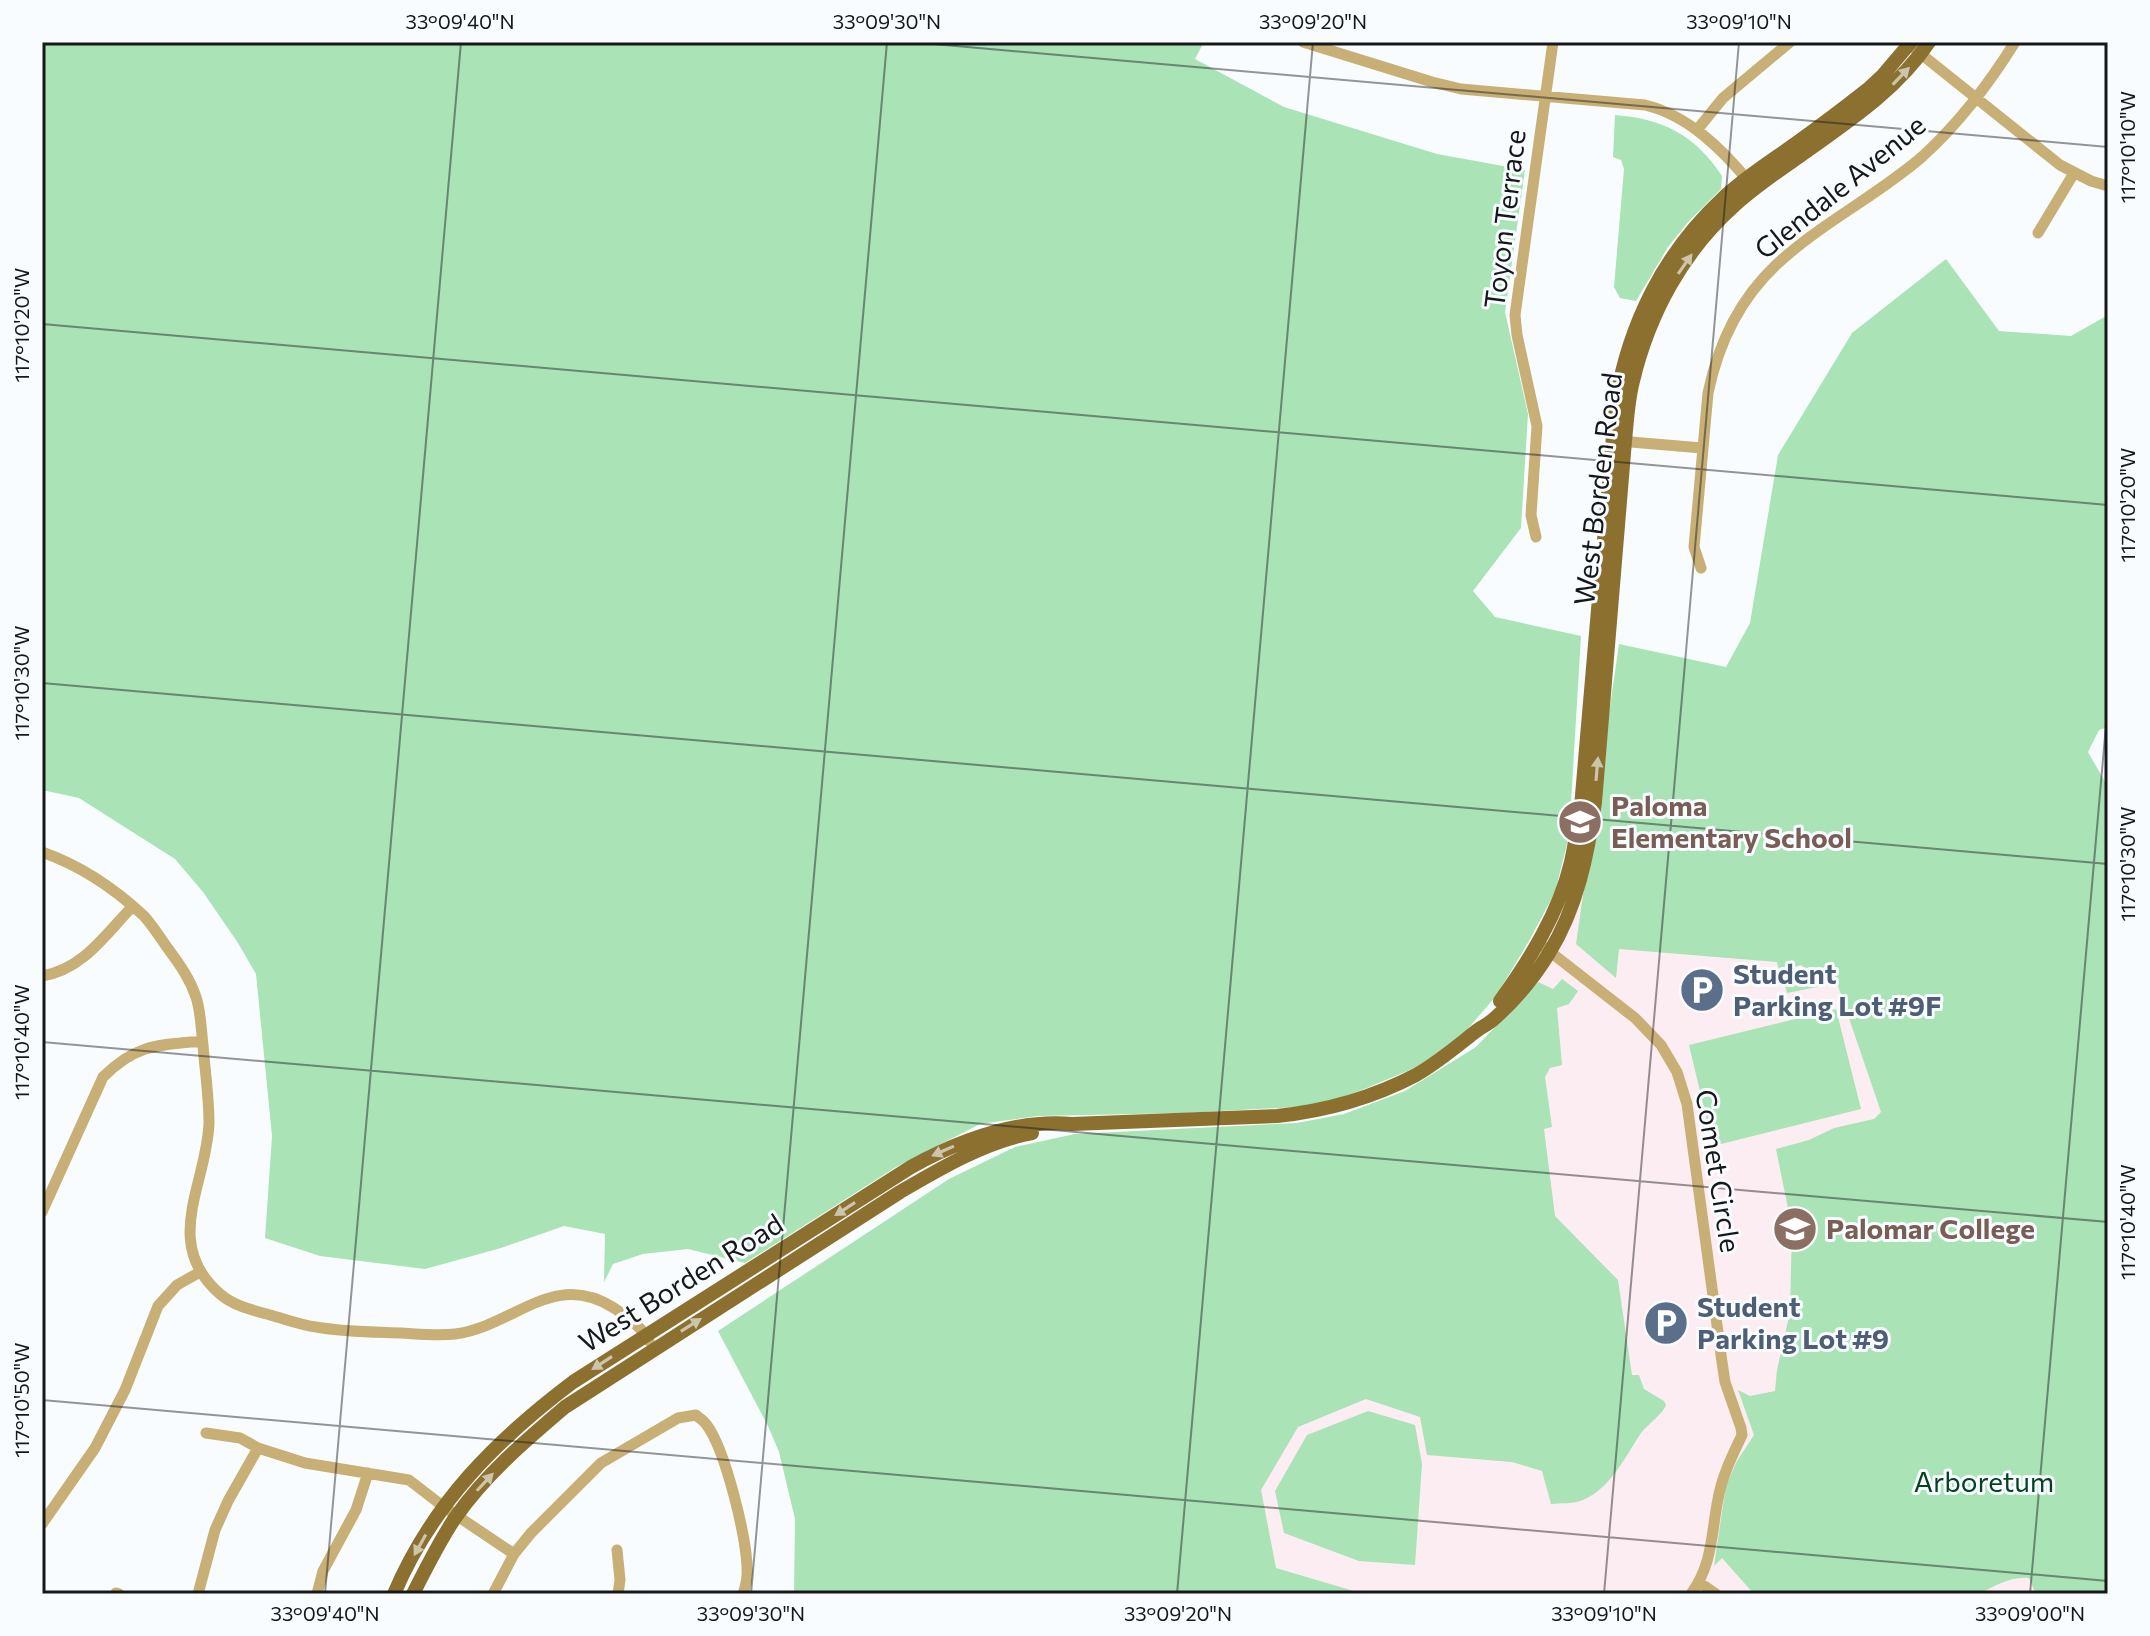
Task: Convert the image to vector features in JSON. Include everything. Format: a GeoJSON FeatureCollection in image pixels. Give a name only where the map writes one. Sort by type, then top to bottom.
{"type":"FeatureCollection","features":[{"type":"Feature","properties":{"kind":"main road","name":"West Borden Road"},"geometry":{"type":"LineString","coordinates":[[413,1594],[438,1545],[462,1483],[529,1415],[573,1382],[646,1335],[941,1150],[1012,1127],[1051,1122],[1072,1124],[1277,1116],[1344,1105],[1415,1075],[1440,1060],[1481,1027],[1545,947],[1581,877],[1589,846],[1595,802],[1618,441],[1616,401],[1624,361],[1645,304],[1659,278],[1695,228],[1717,204],[1886,92],[1918,45]]}},
{"type":"Feature","properties":{"kind":"main road","name":"West Borden Road"},"geometry":{"type":"LineString","coordinates":[[394,1594],[426,1534],[565,1407],[887,1200],[954,1161],[1016,1136],[1072,1124]]}},
{"type":"Feature","properties":{"kind":"street"},"geometry":{"type":"LineString","coordinates":[[1303,42],[1461,89],[1663,109],[1697,130],[1750,184]]}},
{"type":"Feature","properties":{"kind":"street","name":"Toyon Terrace"},"geometry":{"type":"LineString","coordinates":[[1536,537],[1531,515],[1537,426],[1515,315],[1553,42]]}},
{"type":"Feature","properties":{"kind":"street","name":"Glendale Avenue"},"geometry":{"type":"LineString","coordinates":[[1701,568],[1694,547],[1708,393],[1726,334],[1740,309],[1775,266],[1795,249],[1924,155],[1978,98],[2015,42]]}},
{"type":"Feature","properties":{"kind":"street"},"geometry":{"type":"LineString","coordinates":[[1697,130],[1723,98],[1788,43]]}},
{"type":"Feature","properties":{"kind":"street"},"geometry":{"type":"LineString","coordinates":[[1918,45],[2060,165],[2108,186]]}},
{"type":"Feature","properties":{"kind":"street"},"geometry":{"type":"LineString","coordinates":[[2038,233],[2074,173]]}},
{"type":"Feature","properties":{"kind":"street"},"geometry":{"type":"LineString","coordinates":[[1618,441],[1702,448]]}},
{"type":"Feature","properties":{"kind":"street"},"geometry":{"type":"LineString","coordinates":[[42,852],[105,884],[145,917],[188,976],[202,1027],[209,1124],[190,1212],[190,1234],[200,1272],[228,1300],[250,1310],[312,1327],[435,1335],[479,1328],[551,1296],[572,1294],[597,1298],[617,1310],[646,1335],[654,1349]]}},
{"type":"Feature","properties":{"kind":"street"},"geometry":{"type":"LineString","coordinates":[[42,976],[58,974],[76,964],[132,907]]}},
{"type":"Feature","properties":{"kind":"street","name":"Comet Circle"},"geometry":{"type":"LineString","coordinates":[[1545,947],[1635,1018],[1661,1045],[1677,1072],[1687,1104],[1725,1382],[1742,1435],[1724,1473],[1712,1550],[1700,1583]]}},
{"type":"Feature","properties":{"kind":"street"},"geometry":{"type":"LineString","coordinates":[[42,1212],[103,1077],[135,1052],[157,1045],[202,1041]]}},
{"type":"Feature","properties":{"kind":"street"},"geometry":{"type":"LineString","coordinates":[[42,1524],[95,1448],[125,1390],[158,1306],[177,1285],[200,1272]]}},
{"type":"Feature","properties":{"kind":"street"},"geometry":{"type":"LineString","coordinates":[[493,1594],[514,1554],[553,1509],[601,1463],[678,1418],[696,1415],[707,1424],[732,1486],[744,1537],[747,1574],[743,1594]]}},
{"type":"Feature","properties":{"kind":"street"},"geometry":{"type":"LineString","coordinates":[[206,1433],[240,1438],[258,1448],[305,1463],[409,1480],[514,1554]]}},
{"type":"Feature","properties":{"kind":"street"},"geometry":{"type":"LineString","coordinates":[[198,1594],[215,1530],[258,1448]]}},
{"type":"Feature","properties":{"kind":"street"},"geometry":{"type":"LineString","coordinates":[[317,1594],[323,1571],[356,1510],[368,1473]]}},
{"type":"Feature","properties":{"kind":"street"},"geometry":{"type":"LineString","coordinates":[[617,1550],[618,1594]]}},
{"type":"Feature","properties":{"kind":"street"},"geometry":{"type":"LineString","coordinates":[[1691,1594],[1700,1583],[1716,1594]]}},
{"type":"Feature","properties":{"kind":"shaded area","name":"Palomar College"},"geometry":{"type":"Polygon","coordinates":[[[1570,892],[2006,944],[2108,1594],[966,1594],[1474,1306],[1510,995],[1549,938],[1570,892]]]}},
{"type":"Feature","properties":{"kind":"green space"},"geometry":{"type":"Polygon","coordinates":[[[42,42],[1204,42],[1195,59],[1284,107],[1437,154],[1525,170],[1505,312],[1528,414],[1521,528],[1473,591],[1495,617],[1581,636],[1569,836],[1555,892],[1496,996],[1465,1032],[1419,1066],[1316,1106],[1038,1116],[980,1124],[896,1167],[745,1263],[688,1249],[643,1254],[613,1264],[604,1282],[605,1234],[564,1226],[425,1269],[320,1256],[265,1238],[272,1136],[256,974],[203,892],[175,859],[79,798],[42,790],[42,42]]]}},
{"type":"Feature","properties":{"kind":"green space"},"geometry":{"type":"Polygon","coordinates":[[[1615,115],[1649,120],[1677,132],[1701,150],[1722,176],[1721,189],[1668,247],[1636,301],[1620,298],[1614,287],[1624,169],[1621,160],[1613,157],[1615,115]]]}},
{"type":"Feature","properties":{"kind":"green space","name":"Arboretum"},"geometry":{"type":"Polygon","coordinates":[[[1946,259],[1999,331],[2071,336],[2108,315],[2108,727],[2099,730],[2088,752],[2108,787],[2108,1594],[2035,1592],[2029,1578],[2022,1578],[2003,1582],[1979,1594],[1754,1594],[1722,1558],[1714,1566],[1726,1485],[1754,1435],[1738,1390],[1750,1396],[1775,1391],[1790,1312],[1792,1228],[1776,1149],[1809,1140],[1834,1128],[1874,1119],[1881,1112],[1837,983],[1787,993],[1784,983],[1806,977],[1802,965],[1779,971],[1777,962],[1619,949],[1616,978],[1576,944],[1619,644],[1726,667],[1750,623],[1778,455],[1852,333],[1946,259]]]}},
{"type":"Feature","properties":{"kind":"green space"},"geometry":{"type":"Polygon","coordinates":[[[1562,979],[1578,991],[1569,1004],[1557,1008],[1562,1065],[1550,1068],[1545,1077],[1552,1127],[1544,1129],[1555,1216],[1618,1280],[1632,1375],[1639,1375],[1644,1389],[1666,1405],[1641,1433],[1602,1488],[1579,1501],[1551,1504],[1542,1471],[1512,1462],[1427,1455],[1420,1417],[1366,1399],[1298,1427],[1261,1490],[1276,1568],[1364,1594],[794,1594],[795,1519],[779,1452],[718,1331],[949,1179],[1015,1147],[1075,1134],[1297,1123],[1344,1114],[1405,1091],[1476,1047],[1538,982],[1553,989],[1562,979]]]}},
{"type":"Feature","properties":{"kind":"green space"},"geometry":{"type":"Polygon","coordinates":[[[1836,1009],[1861,1109],[1713,1146],[1689,1045],[1836,1009]]]}},
{"type":"Feature","properties":{"kind":"green space"},"geometry":{"type":"Polygon","coordinates":[[[1368,1411],[1415,1425],[1422,1464],[1415,1565],[1359,1561],[1284,1533],[1275,1491],[1307,1435],[1368,1411]]]}},
{"type":"Feature","properties":{"kind":"place","name":"Paloma Elementary School"},"geometry":{"type":"Point","coordinates":[1580,822]}},
{"type":"Feature","properties":{"kind":"place","name":"Student Parking Lot #9F"},"geometry":{"type":"Point","coordinates":[1702,990]}},
{"type":"Feature","properties":{"kind":"place","name":"Palomar College"},"geometry":{"type":"Point","coordinates":[1795,1229]}},
{"type":"Feature","properties":{"kind":"place","name":"Student Parking Lot #9"},"geometry":{"type":"Point","coordinates":[1666,1323]}}]}
